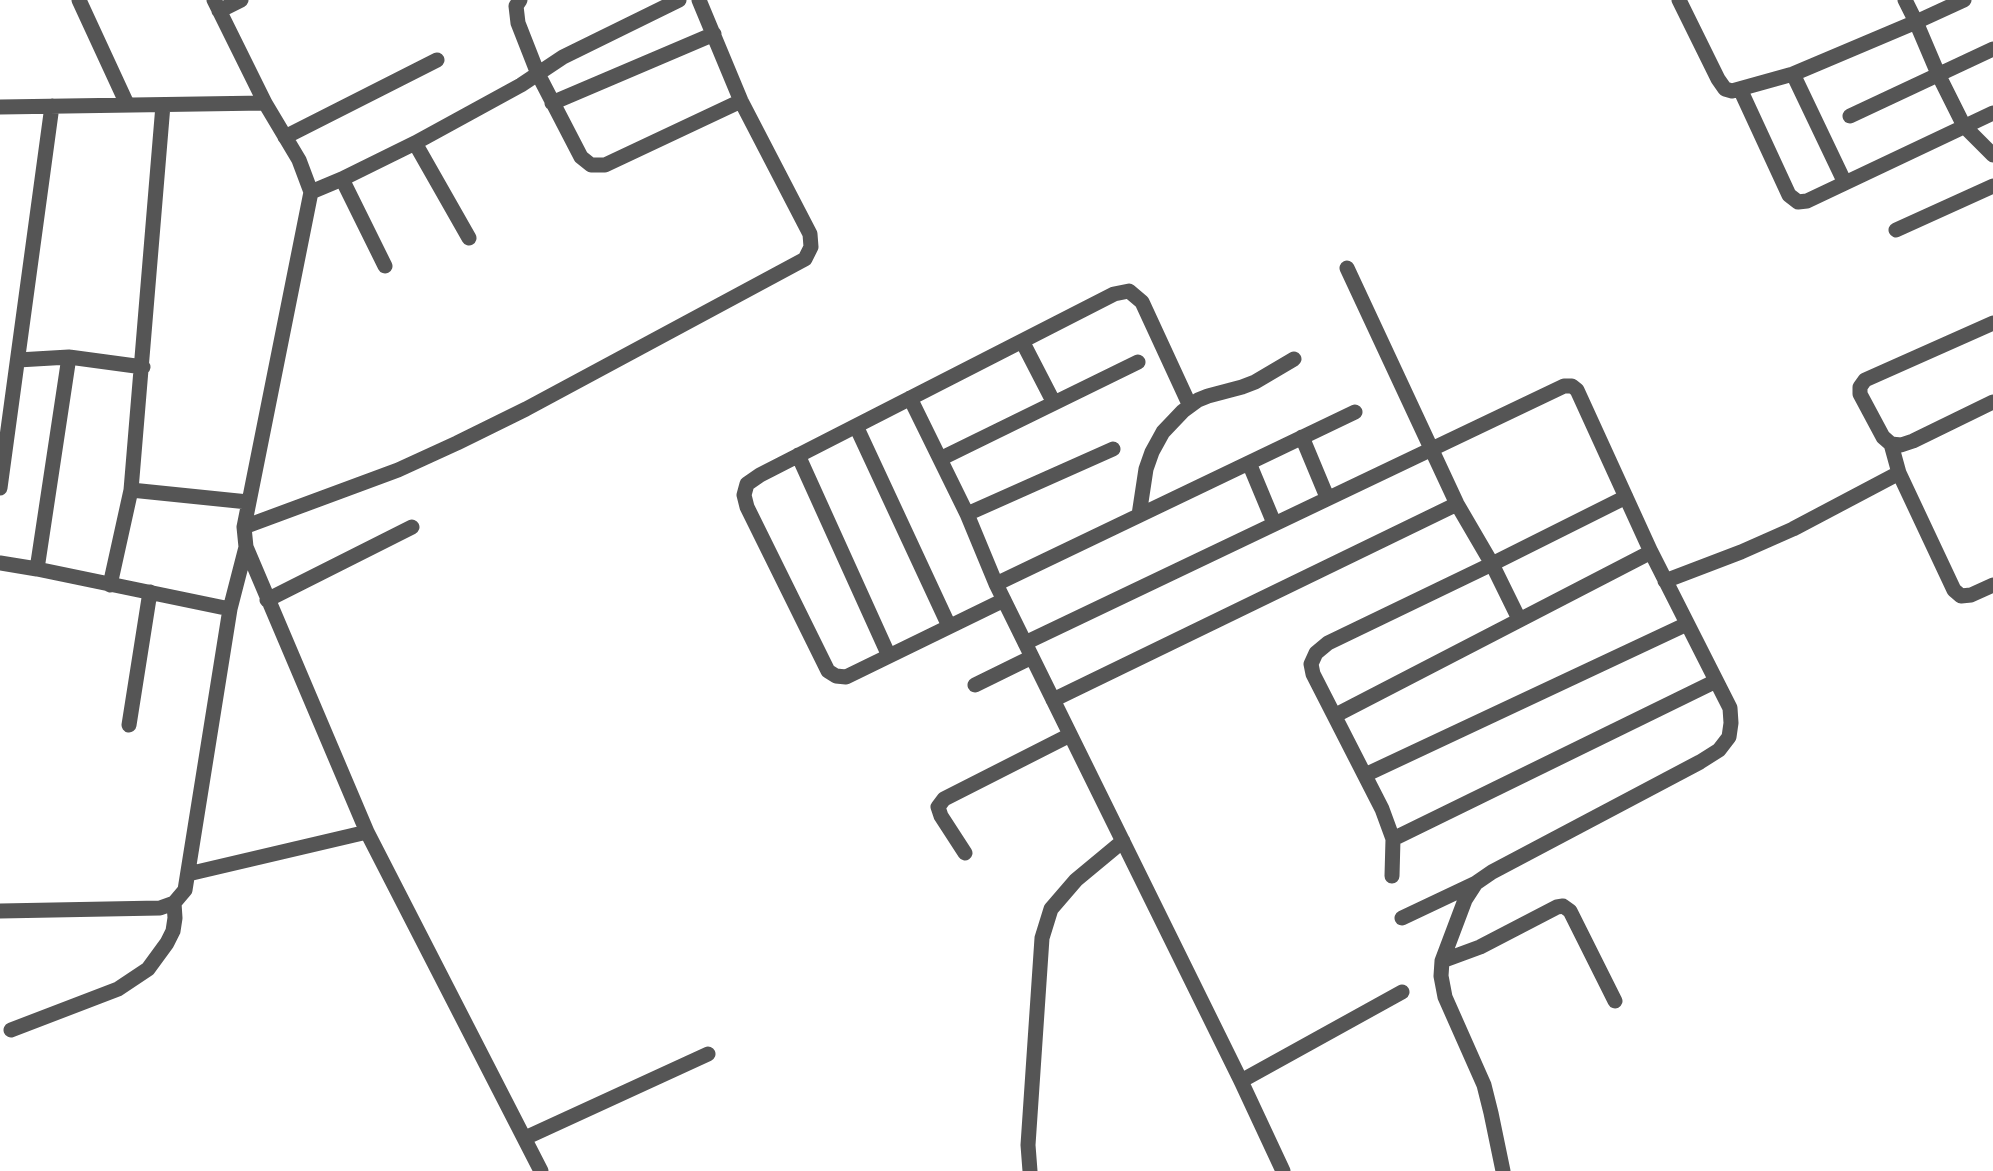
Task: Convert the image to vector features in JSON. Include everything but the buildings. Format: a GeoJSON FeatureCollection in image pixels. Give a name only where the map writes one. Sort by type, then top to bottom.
{"type":"FeatureCollection","features":[{"type":"Feature","properties":{"kind":"street"},"geometry":{"type":"LineString","coordinates":[[79,0],[127,104]]}},
{"type":"Feature","properties":{"kind":"street"},"geometry":{"type":"LineString","coordinates":[[241,0],[216,5],[265,103],[299,160],[311,192],[248,501],[244,527],[246,548],[367,832],[541,1171]]}},
{"type":"Feature","properties":{"kind":"street"},"geometry":{"type":"LineString","coordinates":[[520,0],[516,6],[518,23],[538,74],[581,157],[591,165],[605,165],[741,101]]}},
{"type":"Feature","properties":{"kind":"street"},"geometry":{"type":"LineString","coordinates":[[311,192],[415,143],[538,74],[563,57],[679,0]]}},
{"type":"Feature","properties":{"kind":"street"},"geometry":{"type":"LineString","coordinates":[[244,527],[398,470],[457,443],[526,409],[806,259],[812,247],[810,234],[741,101],[699,0]]}},
{"type":"Feature","properties":{"kind":"street"},"geometry":{"type":"LineString","coordinates":[[1679,0],[1718,79],[1725,89],[1732,91],[1793,74],[1964,0]]}},
{"type":"Feature","properties":{"kind":"street"},"geometry":{"type":"LineString","coordinates":[[1905,0],[1964,126],[1993,155]]}},
{"type":"Feature","properties":{"kind":"street"},"geometry":{"type":"LineString","coordinates":[[552,103],[714,34]]}},
{"type":"Feature","properties":{"kind":"street"},"geometry":{"type":"LineString","coordinates":[[1850,116],[1993,49]]}},
{"type":"Feature","properties":{"kind":"street"},"geometry":{"type":"LineString","coordinates":[[285,137],[437,60]]}},
{"type":"Feature","properties":{"kind":"street"},"geometry":{"type":"LineString","coordinates":[[1793,74],[1845,183]]}},
{"type":"Feature","properties":{"kind":"street"},"geometry":{"type":"LineString","coordinates":[[1740,89],[1789,195],[1798,202],[1807,201],[1993,113]]}},
{"type":"Feature","properties":{"kind":"street"},"geometry":{"type":"LineString","coordinates":[[0,107],[265,103]]}},
{"type":"Feature","properties":{"kind":"street"},"geometry":{"type":"LineString","coordinates":[[110,585],[131,490],[163,105]]}},
{"type":"Feature","properties":{"kind":"street"},"geometry":{"type":"LineString","coordinates":[[0,488],[52,106]]}},
{"type":"Feature","properties":{"kind":"street"},"geometry":{"type":"LineString","coordinates":[[415,143],[469,238]]}},
{"type":"Feature","properties":{"kind":"street"},"geometry":{"type":"LineString","coordinates":[[342,179],[386,266]]}},
{"type":"Feature","properties":{"kind":"street"},"geometry":{"type":"LineString","coordinates":[[1896,230],[1993,186]]}},
{"type":"Feature","properties":{"kind":"street"},"geometry":{"type":"LineString","coordinates":[[1347,268],[1457,504],[1492,564],[1519,619]]}},
{"type":"Feature","properties":{"kind":"street"},"geometry":{"type":"LineString","coordinates":[[1004,600],[846,677],[836,676],[828,671],[747,507],[744,495],[747,484],[798,455],[1114,294],[1129,291],[1142,302],[1190,406]]}},
{"type":"Feature","properties":{"kind":"street"},"geometry":{"type":"LineString","coordinates":[[1993,323],[1865,380],[1860,387],[1860,394],[1883,437],[1892,444],[1901,445],[1913,441],[1993,402]]}},
{"type":"Feature","properties":{"kind":"street"},"geometry":{"type":"LineString","coordinates":[[1022,341],[1054,403]]}},
{"type":"Feature","properties":{"kind":"street"},"geometry":{"type":"LineString","coordinates":[[18,360],[69,357],[143,366]]}},
{"type":"Feature","properties":{"kind":"street"},"geometry":{"type":"LineString","coordinates":[[37,569],[69,357]]}},
{"type":"Feature","properties":{"kind":"street"},"geometry":{"type":"LineString","coordinates":[[1139,515],[1146,469],[1162,432],[1190,406],[1208,396],[1255,382],[1294,359]]}},
{"type":"Feature","properties":{"kind":"street"},"geometry":{"type":"LineString","coordinates":[[940,459],[1138,362]]}},
{"type":"Feature","properties":{"kind":"street"},"geometry":{"type":"LineString","coordinates":[[975,685],[1029,650],[1274,523],[1563,386],[1572,386],[1582,398],[1651,552],[1730,708],[1729,737],[1719,750],[1700,762],[1492,872],[1476,883],[1402,918]]}},
{"type":"Feature","properties":{"kind":"street"},"geometry":{"type":"LineString","coordinates":[[910,398],[967,514],[996,584],[1283,1171]]}},
{"type":"Feature","properties":{"kind":"street"},"geometry":{"type":"LineString","coordinates":[[996,584],[1355,412]]}},
{"type":"Feature","properties":{"kind":"street"},"geometry":{"type":"LineString","coordinates":[[856,426],[950,626]]}},
{"type":"Feature","properties":{"kind":"street"},"geometry":{"type":"LineString","coordinates":[[1302,437],[1327,497]]}},
{"type":"Feature","properties":{"kind":"street"},"geometry":{"type":"LineString","coordinates":[[1892,444],[1899,473],[1954,590],[1961,596],[1971,595],[1993,585]]}},
{"type":"Feature","properties":{"kind":"street"},"geometry":{"type":"LineString","coordinates":[[967,514],[1113,449]]}},
{"type":"Feature","properties":{"kind":"street"},"geometry":{"type":"LineString","coordinates":[[798,455],[889,656]]}},
{"type":"Feature","properties":{"kind":"street"},"geometry":{"type":"LineString","coordinates":[[1249,463],[1274,523]]}},
{"type":"Feature","properties":{"kind":"street"},"geometry":{"type":"LineString","coordinates":[[1665,581],[1793,529],[1899,473]]}},
{"type":"Feature","properties":{"kind":"street"},"geometry":{"type":"LineString","coordinates":[[131,490],[248,501]]}},
{"type":"Feature","properties":{"kind":"street"},"geometry":{"type":"LineString","coordinates":[[1392,876],[1394,839],[1382,809],[1336,715],[1313,674],[1311,664],[1316,653],[1328,643],[1626,497]]}},
{"type":"Feature","properties":{"kind":"street"},"geometry":{"type":"LineString","coordinates":[[1053,700],[1457,504]]}},
{"type":"Feature","properties":{"kind":"street"},"geometry":{"type":"LineString","coordinates":[[267,600],[412,527]]}},
{"type":"Feature","properties":{"kind":"street"},"geometry":{"type":"LineString","coordinates":[[0,912],[160,908],[174,903],[185,890],[230,609],[246,548]]}},
{"type":"Feature","properties":{"kind":"street"},"geometry":{"type":"LineString","coordinates":[[1336,715],[1651,552]]}},
{"type":"Feature","properties":{"kind":"street"},"geometry":{"type":"LineString","coordinates":[[0,563],[230,609]]}},
{"type":"Feature","properties":{"kind":"street"},"geometry":{"type":"LineString","coordinates":[[129,725],[150,592]]}},
{"type":"Feature","properties":{"kind":"street"},"geometry":{"type":"LineString","coordinates":[[1365,775],[1687,624]]}},
{"type":"Feature","properties":{"kind":"street"},"geometry":{"type":"LineString","coordinates":[[1394,839],[1716,681]]}},
{"type":"Feature","properties":{"kind":"street"},"geometry":{"type":"LineString","coordinates":[[965,853],[941,816],[938,807],[944,799],[1070,735]]}},
{"type":"Feature","properties":{"kind":"street"},"geometry":{"type":"LineString","coordinates":[[188,874],[367,832]]}},
{"type":"Feature","properties":{"kind":"street"},"geometry":{"type":"LineString","coordinates":[[1030,1171],[1028,1145],[1042,938],[1051,909],[1076,880],[1123,841]]}},
{"type":"Feature","properties":{"kind":"street"},"geometry":{"type":"LineString","coordinates":[[1476,883],[1465,900],[1442,962],[1441,976],[1445,997],[1484,1084],[1503,1171]]}},
{"type":"Feature","properties":{"kind":"street"},"geometry":{"type":"LineString","coordinates":[[11,1030],[118,989],[148,969],[173,931],[174,903]]}},
{"type":"Feature","properties":{"kind":"street"},"geometry":{"type":"LineString","coordinates":[[1442,962],[1480,947],[1563,906],[1570,911],[1615,1001]]}},
{"type":"Feature","properties":{"kind":"street"},"geometry":{"type":"LineString","coordinates":[[1241,1081],[1402,992]]}},
{"type":"Feature","properties":{"kind":"street"},"geometry":{"type":"LineString","coordinates":[[525,1138],[708,1054]]}}]}
